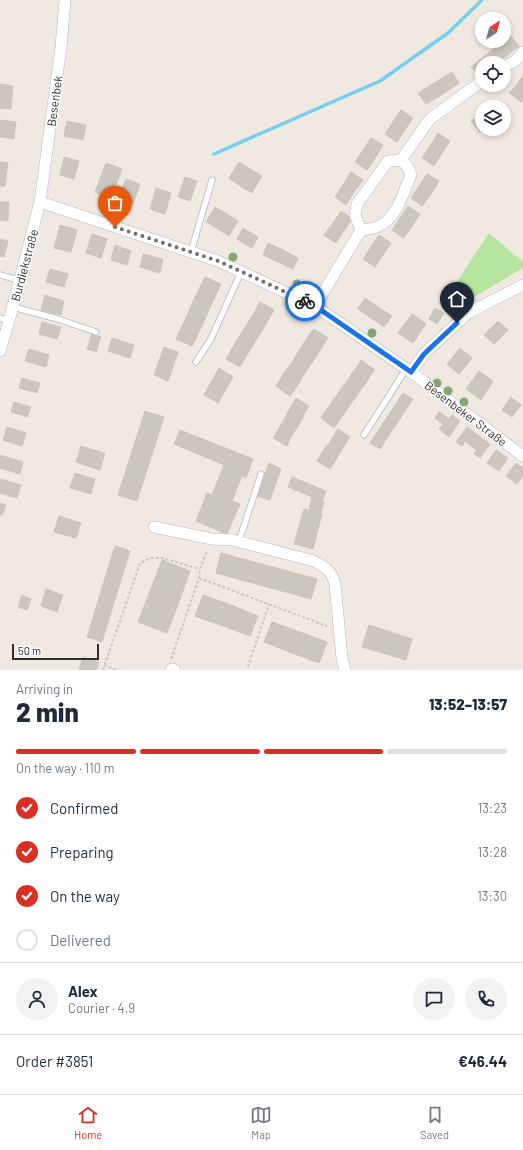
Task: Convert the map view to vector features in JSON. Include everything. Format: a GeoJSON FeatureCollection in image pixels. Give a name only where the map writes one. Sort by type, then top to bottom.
{"type":"FeatureCollection","features":[{"type":"Feature","properties":{"kind":"street","name":"Besenbek"},"geometry":{"type":"LineString","coordinates":[[40,202],[61,47],[65,0]]}},
{"type":"Feature","properties":{"kind":"street"},"geometry":{"type":"LineString","coordinates":[[511,63],[523,52]]}},
{"type":"Feature","properties":{"kind":"street"},"geometry":{"type":"LineString","coordinates":[[401,160],[430,119],[475,86]]}},
{"type":"Feature","properties":{"kind":"street"},"geometry":{"type":"LineString","coordinates":[[315,306],[361,230],[376,227],[386,222],[396,210],[411,175],[408,167],[401,160],[388,161],[357,204],[355,215],[361,230]]}},
{"type":"Feature","properties":{"kind":"street","name":"Besenbeker Straße"},"geometry":{"type":"LineString","coordinates":[[40,202],[218,261],[315,306],[409,371],[523,456]]}},
{"type":"Feature","properties":{"kind":"street","name":"Burdiekstraße"},"geometry":{"type":"LineString","coordinates":[[0,351],[5,319],[13,307],[40,202]]}},
{"type":"Feature","properties":{"kind":"street"},"geometry":{"type":"LineString","coordinates":[[409,371],[424,354],[468,313],[523,285]]}},
{"type":"Feature","properties":{"kind":"street"},"geometry":{"type":"LineString","coordinates":[[154,527],[212,539],[239,541],[314,561],[325,567],[333,576],[335,584],[342,658],[345,670]]}},
{"type":"Feature","properties":{"kind":"lane"},"geometry":{"type":"LineString","coordinates":[[191,252],[212,180]]}},
{"type":"Feature","properties":{"kind":"lane"},"geometry":{"type":"LineString","coordinates":[[196,362],[211,339],[241,272]]}},
{"type":"Feature","properties":{"kind":"lane"},"geometry":{"type":"LineString","coordinates":[[0,275],[19,280]]}},
{"type":"Feature","properties":{"kind":"lane"},"geometry":{"type":"LineString","coordinates":[[13,307],[58,319],[96,332]]}},
{"type":"Feature","properties":{"kind":"lane"},"geometry":{"type":"LineString","coordinates":[[364,435],[409,371]]}},
{"type":"Feature","properties":{"kind":"lane"},"geometry":{"type":"LineString","coordinates":[[239,541],[261,474]]}},
{"type":"Feature","properties":{"kind":"path"},"geometry":{"type":"LineString","coordinates":[[173,670],[171,658],[199,578],[200,568],[212,539]]}},
{"type":"Feature","properties":{"kind":"path"},"geometry":{"type":"LineString","coordinates":[[102,670],[140,563],[151,558],[162,558],[200,568]]}},
{"type":"Feature","properties":{"kind":"path"},"geometry":{"type":"LineString","coordinates":[[199,578],[339,629]]}},
{"type":"Feature","properties":{"kind":"path"},"geometry":{"type":"LineString","coordinates":[[248,667],[269,604]]}},
{"type":"Feature","properties":{"kind":"path"},"geometry":{"type":"LineString","coordinates":[[104,665],[117,670]]}},
{"type":"Feature","properties":{"kind":"green space"},"geometry":{"type":"Polygon","coordinates":[[[489,233],[523,262],[523,268],[462,304],[449,294],[489,233]]]}},
{"type":"Feature","properties":{"kind":"building"},"geometry":{"type":"Polygon","coordinates":[[[511,36],[519,46],[506,56],[495,56],[491,51],[495,48],[511,48],[511,36]]]}},
{"type":"Feature","properties":{"kind":"building"},"geometry":{"type":"Polygon","coordinates":[[[491,51],[495,56],[485,56],[491,51]]]}},
{"type":"Feature","properties":{"kind":"building"},"geometry":{"type":"Polygon","coordinates":[[[475,64],[475,71],[471,67],[475,64]]]}},
{"type":"Feature","properties":{"kind":"building"},"geometry":{"type":"Polygon","coordinates":[[[452,72],[459,83],[438,97],[431,85],[452,72]]]}},
{"type":"Feature","properties":{"kind":"building"},"geometry":{"type":"Polygon","coordinates":[[[523,76],[523,93],[515,87],[523,76]]]}},
{"type":"Feature","properties":{"kind":"building"},"geometry":{"type":"Polygon","coordinates":[[[0,84],[13,86],[11,109],[0,108],[0,84]]]}},
{"type":"Feature","properties":{"kind":"building"},"geometry":{"type":"Polygon","coordinates":[[[431,85],[438,97],[426,104],[418,93],[431,85]]]}},
{"type":"Feature","properties":{"kind":"building"},"geometry":{"type":"Polygon","coordinates":[[[515,87],[523,93],[523,99],[521,102],[509,93],[515,87]]]}},
{"type":"Feature","properties":{"kind":"building"},"geometry":{"type":"Polygon","coordinates":[[[401,110],[413,118],[405,130],[393,122],[401,110]]]}},
{"type":"Feature","properties":{"kind":"building"},"geometry":{"type":"Polygon","coordinates":[[[475,118],[475,126],[471,121],[475,118]]]}},
{"type":"Feature","properties":{"kind":"building"},"geometry":{"type":"Polygon","coordinates":[[[0,120],[16,122],[14,139],[0,137],[0,120]]]}},
{"type":"Feature","properties":{"kind":"building"},"geometry":{"type":"Polygon","coordinates":[[[67,121],[86,125],[83,140],[64,136],[67,121]]]}},
{"type":"Feature","properties":{"kind":"building"},"geometry":{"type":"Polygon","coordinates":[[[393,122],[405,130],[397,142],[385,134],[393,122]]]}},
{"type":"Feature","properties":{"kind":"building"},"geometry":{"type":"Polygon","coordinates":[[[438,133],[450,141],[442,153],[430,146],[438,133]]]}},
{"type":"Feature","properties":{"kind":"building"},"geometry":{"type":"Polygon","coordinates":[[[371,138],[383,145],[375,158],[363,150],[371,138]]]}},
{"type":"Feature","properties":{"kind":"building"},"geometry":{"type":"Polygon","coordinates":[[[430,146],[442,153],[434,166],[422,158],[430,146]]]}},
{"type":"Feature","properties":{"kind":"building"},"geometry":{"type":"Polygon","coordinates":[[[363,150],[375,158],[367,170],[355,162],[363,150]]]}},
{"type":"Feature","properties":{"kind":"building"},"geometry":{"type":"Polygon","coordinates":[[[64,157],[79,161],[74,179],[60,175],[64,157]]]}},
{"type":"Feature","properties":{"kind":"building"},"geometry":{"type":"Polygon","coordinates":[[[0,162],[8,163],[5,186],[0,186],[0,162]]]}},
{"type":"Feature","properties":{"kind":"building"},"geometry":{"type":"Polygon","coordinates":[[[239,162],[250,169],[240,186],[229,178],[239,162]]]}},
{"type":"Feature","properties":{"kind":"building"},"geometry":{"type":"Polygon","coordinates":[[[106,163],[122,169],[111,198],[95,192],[106,163]]]}},
{"type":"Feature","properties":{"kind":"building"},"geometry":{"type":"Polygon","coordinates":[[[250,169],[262,176],[252,193],[240,186],[250,169]]]}},
{"type":"Feature","properties":{"kind":"building"},"geometry":{"type":"Polygon","coordinates":[[[351,172],[363,180],[354,192],[343,185],[351,172]]]}},
{"type":"Feature","properties":{"kind":"building"},"geometry":{"type":"Polygon","coordinates":[[[427,174],[439,181],[431,194],[419,186],[427,174]]]}},
{"type":"Feature","properties":{"kind":"building"},"geometry":{"type":"Polygon","coordinates":[[[185,177],[197,181],[190,201],[178,197],[185,177]]]}},
{"type":"Feature","properties":{"kind":"building"},"geometry":{"type":"Polygon","coordinates":[[[126,179],[140,184],[133,204],[119,199],[126,179]]]}},
{"type":"Feature","properties":{"kind":"building"},"geometry":{"type":"Polygon","coordinates":[[[343,185],[354,192],[346,205],[335,197],[343,185]]]}},
{"type":"Feature","properties":{"kind":"building"},"geometry":{"type":"Polygon","coordinates":[[[419,186],[431,194],[422,206],[411,198],[419,186]]]}},
{"type":"Feature","properties":{"kind":"building"},"geometry":{"type":"Polygon","coordinates":[[[156,188],[171,193],[165,214],[150,209],[156,188]]]}},
{"type":"Feature","properties":{"kind":"building"},"geometry":{"type":"Polygon","coordinates":[[[0,202],[9,202],[8,221],[0,220],[0,202]]]}},
{"type":"Feature","properties":{"kind":"building"},"geometry":{"type":"Polygon","coordinates":[[[408,206],[420,214],[412,226],[400,218],[408,206]]]}},
{"type":"Feature","properties":{"kind":"building"},"geometry":{"type":"Polygon","coordinates":[[[215,207],[227,214],[218,229],[206,222],[215,207]]]}},
{"type":"Feature","properties":{"kind":"building"},"geometry":{"type":"Polygon","coordinates":[[[341,211],[352,219],[344,231],[333,223],[341,211]]]}},
{"type":"Feature","properties":{"kind":"building"},"geometry":{"type":"Polygon","coordinates":[[[227,214],[238,221],[229,236],[218,229],[227,214]]]}},
{"type":"Feature","properties":{"kind":"building"},"geometry":{"type":"Polygon","coordinates":[[[400,218],[412,226],[404,238],[392,230],[400,218]]]}},
{"type":"Feature","properties":{"kind":"building"},"geometry":{"type":"Polygon","coordinates":[[[333,223],[344,231],[336,243],[324,235],[333,223]]]}},
{"type":"Feature","properties":{"kind":"building"},"geometry":{"type":"Polygon","coordinates":[[[60,225],[77,230],[71,252],[54,248],[60,225]]]}},
{"type":"Feature","properties":{"kind":"building"},"geometry":{"type":"Polygon","coordinates":[[[243,228],[258,237],[252,248],[237,239],[243,228]]]}},
{"type":"Feature","properties":{"kind":"building"},"geometry":{"type":"Polygon","coordinates":[[[92,234],[107,239],[101,258],[86,253],[92,234]]]}},
{"type":"Feature","properties":{"kind":"building"},"geometry":{"type":"Polygon","coordinates":[[[379,235],[391,243],[383,255],[371,247],[379,235]]]}},
{"type":"Feature","properties":{"kind":"building"},"geometry":{"type":"Polygon","coordinates":[[[0,239],[8,241],[4,257],[0,256],[0,239]]]}},
{"type":"Feature","properties":{"kind":"building"},"geometry":{"type":"Polygon","coordinates":[[[268,243],[283,250],[278,262],[263,255],[268,243]]]}},
{"type":"Feature","properties":{"kind":"building"},"geometry":{"type":"Polygon","coordinates":[[[115,245],[131,251],[127,265],[111,260],[115,245]]]}},
{"type":"Feature","properties":{"kind":"building"},"geometry":{"type":"Polygon","coordinates":[[[371,247],[383,255],[375,267],[363,259],[371,247]]]}},
{"type":"Feature","properties":{"kind":"building"},"geometry":{"type":"Polygon","coordinates":[[[283,250],[298,258],[293,269],[278,262],[283,250]]]}},
{"type":"Feature","properties":{"kind":"building"},"geometry":{"type":"Polygon","coordinates":[[[143,254],[163,259],[160,273],[140,267],[143,254]]]}},
{"type":"Feature","properties":{"kind":"building"},"geometry":{"type":"Polygon","coordinates":[[[50,269],[68,274],[64,287],[46,282],[50,269]]]}},
{"type":"Feature","properties":{"kind":"building"},"geometry":{"type":"Polygon","coordinates":[[[205,277],[221,284],[211,305],[195,297],[205,277]]]}},
{"type":"Feature","properties":{"kind":"building"},"geometry":{"type":"Polygon","coordinates":[[[45,295],[64,301],[61,315],[41,310],[45,295]]]}},
{"type":"Feature","properties":{"kind":"building"},"geometry":{"type":"Polygon","coordinates":[[[195,297],[211,305],[202,326],[186,318],[195,297]]]}},
{"type":"Feature","properties":{"kind":"building"},"geometry":{"type":"Polygon","coordinates":[[[365,298],[378,307],[371,318],[358,309],[365,298]]]}},
{"type":"Feature","properties":{"kind":"building"},"geometry":{"type":"Polygon","coordinates":[[[260,302],[274,310],[263,329],[249,321],[260,302]]]}},
{"type":"Feature","properties":{"kind":"building"},"geometry":{"type":"Polygon","coordinates":[[[378,307],[392,316],[384,327],[371,318],[378,307]]]}},
{"type":"Feature","properties":{"kind":"building"},"geometry":{"type":"Polygon","coordinates":[[[435,308],[444,313],[437,324],[429,319],[435,308]]]}},
{"type":"Feature","properties":{"kind":"building"},"geometry":{"type":"Polygon","coordinates":[[[412,314],[426,324],[413,343],[398,333],[412,314]]]}},
{"type":"Feature","properties":{"kind":"building"},"geometry":{"type":"Polygon","coordinates":[[[186,318],[202,326],[192,346],[176,339],[186,318]]]}},
{"type":"Feature","properties":{"kind":"building"},"geometry":{"type":"Polygon","coordinates":[[[249,321],[263,329],[251,348],[237,340],[249,321]]]}},
{"type":"Feature","properties":{"kind":"building"},"geometry":{"type":"Polygon","coordinates":[[[498,321],[508,330],[494,344],[484,335],[498,321]]]}},
{"type":"Feature","properties":{"kind":"building"},"geometry":{"type":"Polygon","coordinates":[[[42,322],[61,327],[57,339],[39,334],[42,322]]]}},
{"type":"Feature","properties":{"kind":"building"},"geometry":{"type":"Polygon","coordinates":[[[314,329],[328,338],[324,344],[309,335],[314,329]]]}},
{"type":"Feature","properties":{"kind":"building"},"geometry":{"type":"Polygon","coordinates":[[[92,334],[101,337],[96,352],[87,349],[92,334]]]}},
{"type":"Feature","properties":{"kind":"building"},"geometry":{"type":"Polygon","coordinates":[[[309,335],[324,344],[320,351],[305,341],[309,335]]]}},
{"type":"Feature","properties":{"kind":"building"},"geometry":{"type":"Polygon","coordinates":[[[112,338],[134,345],[130,358],[108,351],[112,338]]]}},
{"type":"Feature","properties":{"kind":"building"},"geometry":{"type":"Polygon","coordinates":[[[237,340],[251,348],[240,367],[226,359],[237,340]]]}},
{"type":"Feature","properties":{"kind":"building"},"geometry":{"type":"Polygon","coordinates":[[[305,341],[320,351],[316,357],[301,348],[305,341]]]}},
{"type":"Feature","properties":{"kind":"building"},"geometry":{"type":"Polygon","coordinates":[[[164,347],[178,352],[168,381],[154,375],[164,347]]]}},
{"type":"Feature","properties":{"kind":"building"},"geometry":{"type":"Polygon","coordinates":[[[301,348],[316,357],[311,364],[297,354],[301,348]]]}},
{"type":"Feature","properties":{"kind":"building"},"geometry":{"type":"Polygon","coordinates":[[[460,348],[472,358],[459,374],[447,364],[460,348]]]}},
{"type":"Feature","properties":{"kind":"building"},"geometry":{"type":"Polygon","coordinates":[[[29,349],[49,355],[46,367],[25,361],[29,349]]]}},
{"type":"Feature","properties":{"kind":"building"},"geometry":{"type":"Polygon","coordinates":[[[297,354],[311,364],[307,370],[293,361],[297,354]]]}},
{"type":"Feature","properties":{"kind":"building"},"geometry":{"type":"Polygon","coordinates":[[[361,360],[375,370],[370,376],[357,367],[361,360]]]}},
{"type":"Feature","properties":{"kind":"building"},"geometry":{"type":"Polygon","coordinates":[[[293,361],[307,370],[303,376],[289,367],[293,361]]]}},
{"type":"Feature","properties":{"kind":"building"},"geometry":{"type":"Polygon","coordinates":[[[289,367],[303,376],[299,383],[284,373],[289,367]]]}},
{"type":"Feature","properties":{"kind":"building"},"geometry":{"type":"Polygon","coordinates":[[[357,367],[370,376],[366,383],[352,373],[357,367]]]}},
{"type":"Feature","properties":{"kind":"building"},"geometry":{"type":"Polygon","coordinates":[[[219,368],[233,377],[218,403],[204,395],[219,368]]]}},
{"type":"Feature","properties":{"kind":"building"},"geometry":{"type":"Polygon","coordinates":[[[479,371],[493,381],[481,400],[466,389],[479,371]]]}},
{"type":"Feature","properties":{"kind":"building"},"geometry":{"type":"Polygon","coordinates":[[[284,373],[299,383],[295,389],[280,380],[284,373]]]}},
{"type":"Feature","properties":{"kind":"building"},"geometry":{"type":"Polygon","coordinates":[[[352,373],[366,383],[361,389],[348,380],[352,373]]]}},
{"type":"Feature","properties":{"kind":"building"},"geometry":{"type":"Polygon","coordinates":[[[22,378],[40,383],[37,393],[19,388],[22,378]]]}},
{"type":"Feature","properties":{"kind":"building"},"geometry":{"type":"Polygon","coordinates":[[[280,380],[295,389],[290,396],[276,386],[280,380]]]}},
{"type":"Feature","properties":{"kind":"building"},"geometry":{"type":"Polygon","coordinates":[[[348,380],[361,389],[357,396],[343,386],[348,380]]]}},
{"type":"Feature","properties":{"kind":"building"},"geometry":{"type":"Polygon","coordinates":[[[343,386],[357,396],[352,402],[339,392],[343,386]]]}},
{"type":"Feature","properties":{"kind":"building"},"geometry":{"type":"Polygon","coordinates":[[[339,392],[352,402],[348,408],[334,399],[339,392]]]}},
{"type":"Feature","properties":{"kind":"building"},"geometry":{"type":"Polygon","coordinates":[[[403,393],[413,399],[380,449],[370,443],[403,393]]]}},
{"type":"Feature","properties":{"kind":"building"},"geometry":{"type":"Polygon","coordinates":[[[511,397],[521,405],[512,417],[502,410],[511,397]]]}},
{"type":"Feature","properties":{"kind":"building"},"geometry":{"type":"Polygon","coordinates":[[[296,398],[309,406],[305,412],[292,405],[296,398]]]}},
{"type":"Feature","properties":{"kind":"building"},"geometry":{"type":"Polygon","coordinates":[[[334,399],[348,408],[343,415],[330,405],[334,399]]]}},
{"type":"Feature","properties":{"kind":"building"},"geometry":{"type":"Polygon","coordinates":[[[14,402],[31,407],[27,417],[11,412],[14,402]]]}},
{"type":"Feature","properties":{"kind":"building"},"geometry":{"type":"Polygon","coordinates":[[[292,405],[305,412],[302,419],[288,412],[292,405]]]}},
{"type":"Feature","properties":{"kind":"building"},"geometry":{"type":"Polygon","coordinates":[[[330,405],[343,415],[339,421],[325,412],[330,405]]]}},
{"type":"Feature","properties":{"kind":"building"},"geometry":{"type":"Polygon","coordinates":[[[145,411],[164,417],[137,501],[118,495],[145,411]]]}},
{"type":"Feature","properties":{"kind":"building"},"geometry":{"type":"Polygon","coordinates":[[[288,412],[302,419],[298,426],[285,418],[288,412]]]}},
{"type":"Feature","properties":{"kind":"building"},"geometry":{"type":"Polygon","coordinates":[[[325,412],[339,421],[334,428],[321,418],[325,412]]]}},
{"type":"Feature","properties":{"kind":"building"},"geometry":{"type":"Polygon","coordinates":[[[439,412],[449,419],[452,415],[460,421],[449,437],[439,429],[443,424],[435,418],[439,412]]]}},
{"type":"Feature","properties":{"kind":"building"},"geometry":{"type":"Polygon","coordinates":[[[285,418],[298,426],[294,432],[281,425],[285,418]]]}},
{"type":"Feature","properties":{"kind":"building"},"geometry":{"type":"Polygon","coordinates":[[[281,425],[294,432],[290,439],[277,432],[281,425]]]}},
{"type":"Feature","properties":{"kind":"building"},"geometry":{"type":"Polygon","coordinates":[[[7,427],[26,433],[22,446],[3,440],[7,427]]]}},
{"type":"Feature","properties":{"kind":"building"},"geometry":{"type":"Polygon","coordinates":[[[467,427],[478,435],[471,446],[465,441],[462,446],[456,442],[467,427]]]}},
{"type":"Feature","properties":{"kind":"building"},"geometry":{"type":"Polygon","coordinates":[[[338,429],[350,437],[346,443],[334,435],[338,429]]]}},
{"type":"Feature","properties":{"kind":"building"},"geometry":{"type":"Polygon","coordinates":[[[180,430],[253,459],[246,478],[242,476],[232,501],[240,504],[227,534],[196,521],[207,493],[212,495],[224,465],[174,444],[180,430]]]}},
{"type":"Feature","properties":{"kind":"building"},"geometry":{"type":"Polygon","coordinates":[[[277,432],[290,439],[287,446],[273,438],[277,432]]]}},
{"type":"Feature","properties":{"kind":"building"},"geometry":{"type":"Polygon","coordinates":[[[334,435],[346,443],[342,450],[330,442],[334,435]]]}},
{"type":"Feature","properties":{"kind":"building"},"geometry":{"type":"Polygon","coordinates":[[[478,435],[490,444],[480,458],[474,454],[477,450],[471,446],[478,435]]]}},
{"type":"Feature","properties":{"kind":"building"},"geometry":{"type":"Polygon","coordinates":[[[330,442],[342,450],[338,456],[325,448],[330,442]]]}},
{"type":"Feature","properties":{"kind":"building"},"geometry":{"type":"Polygon","coordinates":[[[81,446],[105,453],[100,470],[76,462],[81,446]]]}},
{"type":"Feature","properties":{"kind":"building"},"geometry":{"type":"Polygon","coordinates":[[[325,448],[338,456],[334,463],[321,454],[325,448]]]}},
{"type":"Feature","properties":{"kind":"building"},"geometry":{"type":"Polygon","coordinates":[[[496,450],[508,458],[499,471],[487,463],[496,450]]]}},
{"type":"Feature","properties":{"kind":"building"},"geometry":{"type":"Polygon","coordinates":[[[321,454],[334,463],[330,469],[317,461],[321,454]]]}},
{"type":"Feature","properties":{"kind":"building"},"geometry":{"type":"Polygon","coordinates":[[[0,455],[23,462],[20,474],[0,468],[0,455]]]}},
{"type":"Feature","properties":{"kind":"building"},"geometry":{"type":"Polygon","coordinates":[[[269,463],[281,469],[270,500],[257,496],[269,463]]]}},
{"type":"Feature","properties":{"kind":"building"},"geometry":{"type":"Polygon","coordinates":[[[516,463],[523,468],[523,476],[517,484],[506,476],[516,463]]]}},
{"type":"Feature","properties":{"kind":"building"},"geometry":{"type":"Polygon","coordinates":[[[75,473],[95,479],[91,494],[70,488],[75,473]]]}},
{"type":"Feature","properties":{"kind":"building"},"geometry":{"type":"Polygon","coordinates":[[[292,477],[326,491],[322,501],[288,487],[292,477]]]}},
{"type":"Feature","properties":{"kind":"building"},"geometry":{"type":"Polygon","coordinates":[[[0,479],[21,485],[17,498],[0,493],[0,479]]]}},
{"type":"Feature","properties":{"kind":"building"},"geometry":{"type":"Polygon","coordinates":[[[312,497],[324,502],[321,513],[309,510],[312,497]]]}},
{"type":"Feature","properties":{"kind":"building"},"geometry":{"type":"Polygon","coordinates":[[[0,503],[6,505],[2,515],[0,515],[0,503]]]}},
{"type":"Feature","properties":{"kind":"building"},"geometry":{"type":"Polygon","coordinates":[[[304,509],[322,514],[313,549],[294,544],[304,509]]]}},
{"type":"Feature","properties":{"kind":"building"},"geometry":{"type":"Polygon","coordinates":[[[59,516],[81,523],[76,538],[54,532],[59,516]]]}},
{"type":"Feature","properties":{"kind":"building"},"geometry":{"type":"Polygon","coordinates":[[[115,546],[130,551],[116,596],[101,591],[115,546]]]}},
{"type":"Feature","properties":{"kind":"building"},"geometry":{"type":"Polygon","coordinates":[[[221,553],[317,579],[311,599],[216,573],[221,553]]]}},
{"type":"Feature","properties":{"kind":"building"},"geometry":{"type":"Polygon","coordinates":[[[162,560],[190,571],[179,602],[150,591],[162,560]]]}},
{"type":"Feature","properties":{"kind":"building"},"geometry":{"type":"Polygon","coordinates":[[[46,589],[63,595],[57,612],[41,606],[46,589]]]}},
{"type":"Feature","properties":{"kind":"building"},"geometry":{"type":"Polygon","coordinates":[[[101,591],[116,596],[102,642],[87,637],[101,591]]]}},
{"type":"Feature","properties":{"kind":"building"},"geometry":{"type":"Polygon","coordinates":[[[150,591],[179,602],[167,633],[138,622],[150,591]]]}},
{"type":"Feature","properties":{"kind":"building"},"geometry":{"type":"Polygon","coordinates":[[[22,595],[31,599],[27,610],[18,607],[22,595]]]}},
{"type":"Feature","properties":{"kind":"building"},"geometry":{"type":"Polygon","coordinates":[[[203,595],[231,605],[223,626],[195,616],[203,595]]]}},
{"type":"Feature","properties":{"kind":"building"},"geometry":{"type":"Polygon","coordinates":[[[231,605],[258,616],[250,636],[223,626],[231,605]]]}},
{"type":"Feature","properties":{"kind":"building"},"geometry":{"type":"Polygon","coordinates":[[[272,622],[300,632],[292,653],[264,642],[272,622]]]}},
{"type":"Feature","properties":{"kind":"building"},"geometry":{"type":"Polygon","coordinates":[[[369,625],[412,639],[406,660],[362,647],[369,625]]]}},
{"type":"Feature","properties":{"kind":"building"},"geometry":{"type":"Polygon","coordinates":[[[300,632],[327,642],[319,663],[292,653],[300,632]]]}},
{"type":"Feature","properties":{"kind":"building"},"geometry":{"type":"Polygon","coordinates":[[[83,657],[99,662],[96,670],[79,670],[83,657]]]}},
{"type":"Feature","properties":{"kind":"waterway"},"geometry":{"type":"LineString","coordinates":[[214,154],[380,81],[448,33],[482,0]]}},
{"type":"Feature","properties":{"kind":"way so far"},"geometry":{"type":"LineString","coordinates":[[115,227],[218,261],[305,301]]}},
{"type":"Feature","properties":{"kind":"route"},"geometry":{"type":"LineString","coordinates":[[305,301],[315,306],[411,372],[424,354],[457,323]]}}]}
